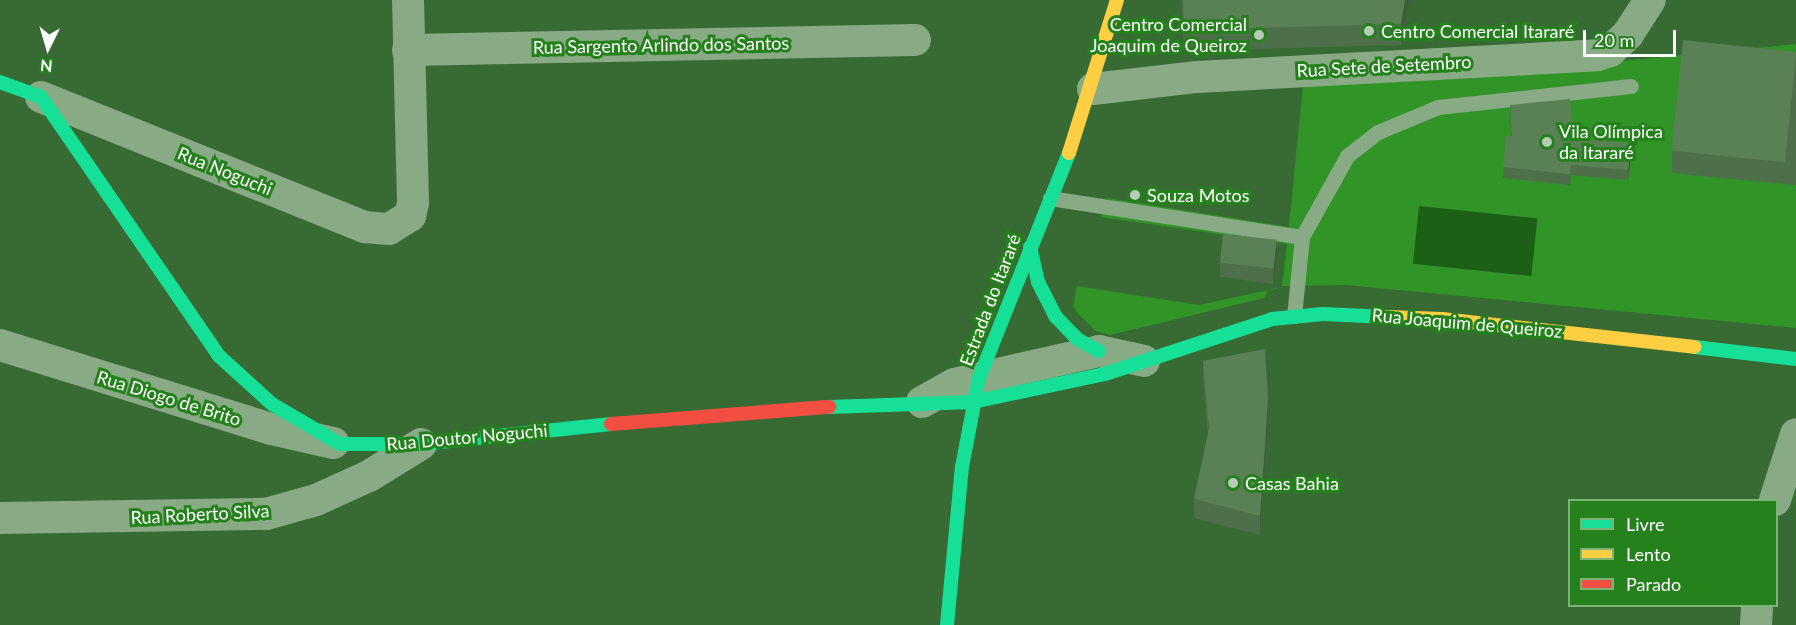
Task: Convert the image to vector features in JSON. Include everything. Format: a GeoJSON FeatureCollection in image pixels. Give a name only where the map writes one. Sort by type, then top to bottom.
{"type":"FeatureCollection","features":[{"type":"Feature","properties":{"kind":"street"},"geometry":{"type":"LineString","coordinates":[[408,0],[408,50]]}},
{"type":"Feature","properties":{"kind":"street","name":"Estrada do Itararé"},"geometry":{"type":"LineString","coordinates":[[947,625],[962,467],[976,390],[1093,89],[1118,0]]}},
{"type":"Feature","properties":{"kind":"street","name":"Rua Sete de Setembro"},"geometry":{"type":"LineString","coordinates":[[1093,89],[1219,76],[1597,55],[1610,51],[1628,33],[1650,0]]}},
{"type":"Feature","properties":{"kind":"street","name":"Rua Sargento Arlindo dos Santos"},"geometry":{"type":"LineString","coordinates":[[408,50],[915,40]]}},
{"type":"Feature","properties":{"kind":"street","name":"Rua Noguchi"},"geometry":{"type":"LineString","coordinates":[[41,97],[365,227],[389,229],[410,216],[413,203],[408,50]]}},
{"type":"Feature","properties":{"kind":"street"},"geometry":{"type":"LineString","coordinates":[[0,82],[41,97],[219,356],[272,404],[340,444]]}},
{"type":"Feature","properties":{"kind":"street"},"geometry":{"type":"LineString","coordinates":[[1030,247],[1038,282],[1056,317],[1077,339],[1099,351],[1144,361]]}},
{"type":"Feature","properties":{"kind":"street","name":"Rua Joaquim de Queiroz"},"geometry":{"type":"LineString","coordinates":[[976,390],[1105,374],[1256,323],[1294,316],[1377,314],[1442,319],[1796,359]]}},
{"type":"Feature","properties":{"kind":"street","name":"Rua Diogo de Brito"},"geometry":{"type":"LineString","coordinates":[[0,345],[271,429],[340,444]]}},
{"type":"Feature","properties":{"kind":"street"},"geometry":{"type":"LineString","coordinates":[[976,390],[1099,351]]}},
{"type":"Feature","properties":{"kind":"street","name":"Rua Doutor Noguchi"},"geometry":{"type":"LineString","coordinates":[[340,444],[421,444],[571,427],[922,402],[954,384],[976,390]]}},
{"type":"Feature","properties":{"kind":"street"},"geometry":{"type":"LineString","coordinates":[[1776,499],[1796,434]]}},
{"type":"Feature","properties":{"kind":"street","name":"Rua Roberto Silva"},"geometry":{"type":"LineString","coordinates":[[0,518],[266,514],[316,500],[369,476],[421,444]]}},
{"type":"Feature","properties":{"kind":"street"},"geometry":{"type":"LineString","coordinates":[[1756,625],[1757,607]]}},
{"type":"Feature","properties":{"kind":"lane"},"geometry":{"type":"LineString","coordinates":[[1294,316],[1302,237],[1347,156],[1378,132],[1405,118],[1478,100],[1631,86]]}},
{"type":"Feature","properties":{"kind":"lane"},"geometry":{"type":"LineString","coordinates":[[1050,198],[1302,237]]}},
{"type":"Feature","properties":{"kind":"shaded area","name":"Vila Olímpica da Itararé"},"geometry":{"type":"Polygon","coordinates":[[[1796,44],[1796,328],[1346,285],[1282,286],[1287,244],[1101,217],[1108,198],[1289,227],[1303,85],[1549,68],[1796,44]]]}},
{"type":"Feature","properties":{"kind":"shaded area"},"geometry":{"type":"Polygon","coordinates":[[[1419,206],[1537,218],[1531,276],[1413,264],[1419,206]]]}},
{"type":"Feature","properties":{"kind":"shaded area"},"geometry":{"type":"Polygon","coordinates":[[[1077,286],[1199,305],[1282,287],[1268,291],[1264,298],[1110,335],[1096,331],[1078,314],[1073,306],[1077,286]]]}},
{"type":"Feature","properties":{"kind":"building"},"geometry":{"type":"Polygon","coordinates":[[[1183,0],[1405,0],[1401,24],[1184,30],[1183,0]]]}},
{"type":"Feature","properties":{"kind":"building"},"geometry":{"type":"Polygon","coordinates":[[[1683,40],[1796,52],[1785,162],[1671,150],[1683,40]]]}},
{"type":"Feature","properties":{"kind":"building"},"geometry":{"type":"Polygon","coordinates":[[[1570,99],[1574,138],[1631,143],[1628,170],[1571,165],[1570,174],[1503,167],[1506,136],[1512,136],[1510,105],[1570,99]]]}},
{"type":"Feature","properties":{"kind":"building"},"geometry":{"type":"Polygon","coordinates":[[[1223,234],[1277,240],[1274,268],[1220,263],[1223,234]]]}},
{"type":"Feature","properties":{"kind":"building","name":"Casas Bahia"},"geometry":{"type":"Polygon","coordinates":[[[1265,349],[1268,400],[1260,516],[1194,499],[1209,428],[1203,361],[1265,349]]]}},
{"type":"Feature","properties":{"kind":"traffic: fast"},"geometry":{"type":"LineString","coordinates":[[0,82],[41,97],[219,356],[272,404],[340,444],[421,444],[611,424]]}},
{"type":"Feature","properties":{"kind":"traffic: fast"},"geometry":{"type":"LineString","coordinates":[[947,625],[962,467],[979,378],[1069,153]]}},
{"type":"Feature","properties":{"kind":"traffic: fast"},"geometry":{"type":"LineString","coordinates":[[1030,247],[1038,282],[1056,317],[1077,339],[1099,351]]}},
{"type":"Feature","properties":{"kind":"traffic: fast"},"geometry":{"type":"LineString","coordinates":[[829,407],[973,402],[1105,374],[1272,319],[1323,314],[1388,317]]}},
{"type":"Feature","properties":{"kind":"traffic: fast"},"geometry":{"type":"LineString","coordinates":[[1694,347],[1796,359]]}},
{"type":"Feature","properties":{"kind":"traffic: slow"},"geometry":{"type":"LineString","coordinates":[[1069,153],[1117,0]]}},
{"type":"Feature","properties":{"kind":"traffic: slow"},"geometry":{"type":"LineString","coordinates":[[1388,317],[1442,319],[1694,347]]}},
{"type":"Feature","properties":{"kind":"traffic: jam"},"geometry":{"type":"LineString","coordinates":[[611,424],[829,407]]}},
{"type":"Feature","properties":{"kind":"place","name":"Centro Comercial Itararé"},"geometry":{"type":"Point","coordinates":[1369,31]}},
{"type":"Feature","properties":{"kind":"place","name":"Centro Comercial Joaquim de Queiroz"},"geometry":{"type":"Point","coordinates":[1259,35]}},
{"type":"Feature","properties":{"kind":"place","name":"Vila Olímpica da Itararé"},"geometry":{"type":"Point","coordinates":[1547,142]}},
{"type":"Feature","properties":{"kind":"place","name":"Souza Motos"},"geometry":{"type":"Point","coordinates":[1135,195]}},
{"type":"Feature","properties":{"kind":"place","name":"Casas Bahia"},"geometry":{"type":"Point","coordinates":[1233,483]}}]}
